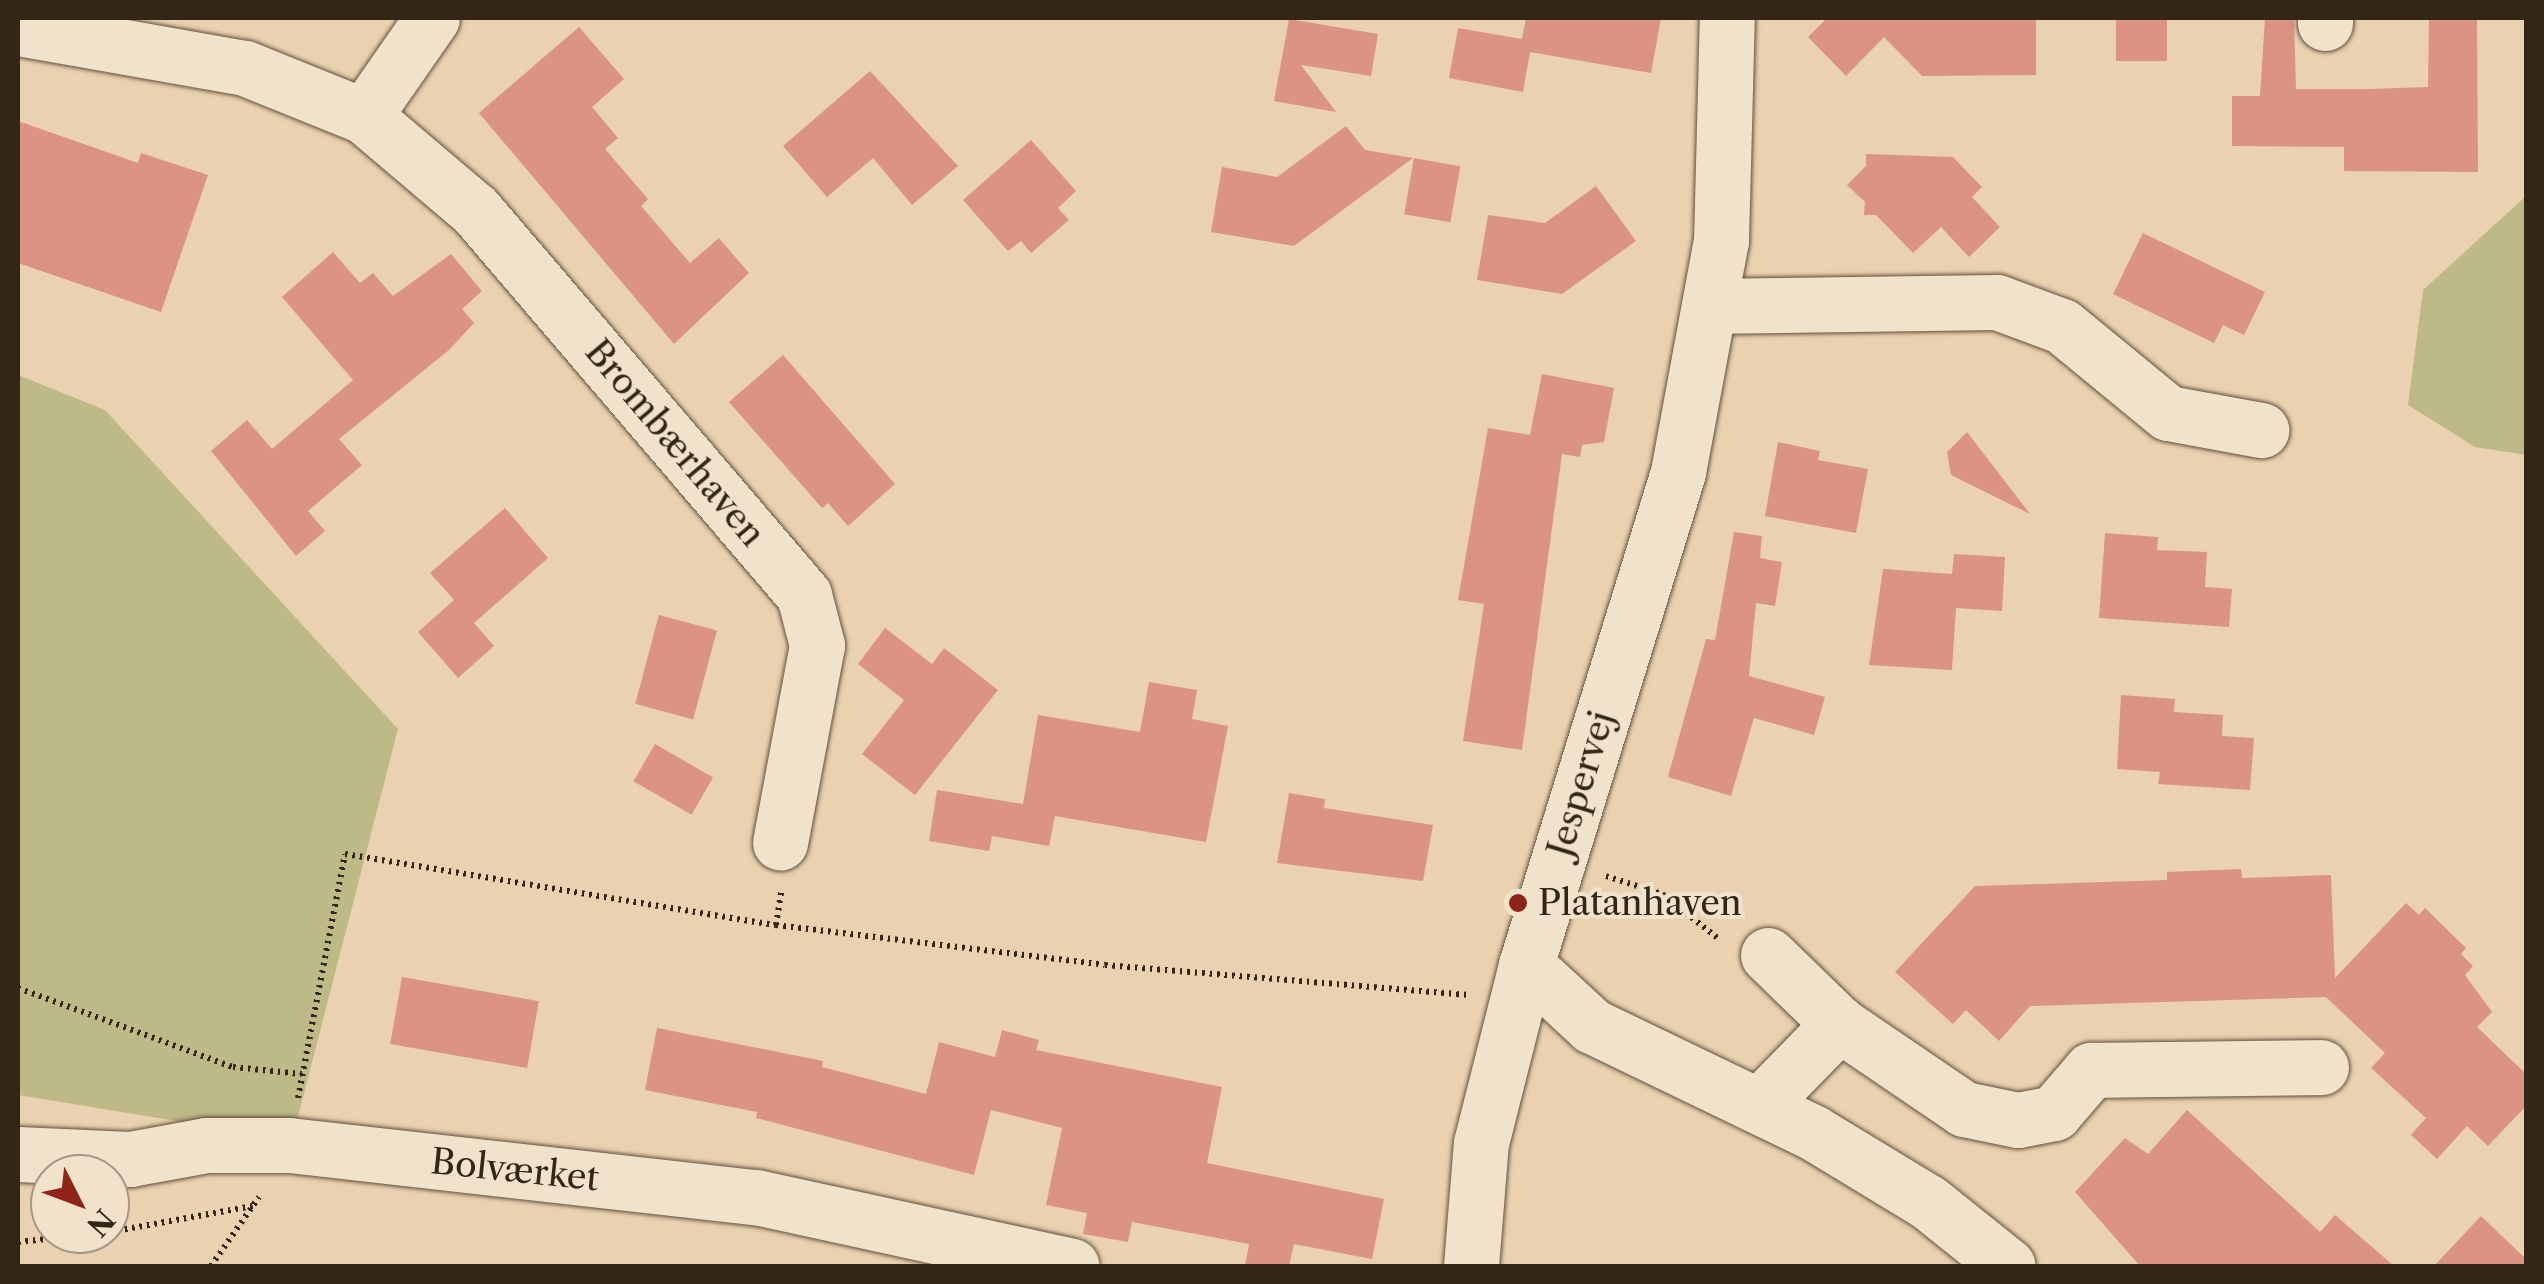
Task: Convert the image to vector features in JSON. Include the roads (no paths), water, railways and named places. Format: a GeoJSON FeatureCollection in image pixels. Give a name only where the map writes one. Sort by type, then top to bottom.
{"type":"FeatureCollection","features":[{"type":"Feature","properties":{"kind":"street"},"geometry":{"type":"LineString","coordinates":[[364,116],[432,18]]}},
{"type":"Feature","properties":{"kind":"street","name":"Jespervej"},"geometry":{"type":"LineString","coordinates":[[1471,1266],[1481,1143],[1526,964],[1678,472],[1710,306],[1727,161],[1726,18]]}},
{"type":"Feature","properties":{"kind":"street","name":"Brombærhaven"},"geometry":{"type":"LineString","coordinates":[[18,28],[244,68],[364,116],[476,210],[804,595],[817,645],[780,842]]}},
{"type":"Feature","properties":{"kind":"street"},"geometry":{"type":"LineString","coordinates":[[1710,306],[1997,302],[2062,326],[2168,414],[2260,430]]}},
{"type":"Feature","properties":{"kind":"street"},"geometry":{"type":"LineString","coordinates":[[1768,954],[1839,1024],[1964,1109],[2018,1120],[2054,1113],[2091,1070],[2322,1067]]}},
{"type":"Feature","properties":{"kind":"street"},"geometry":{"type":"LineString","coordinates":[[1526,964],[1592,1026],[1758,1106],[1928,1202],[1992,1261]]}},
{"type":"Feature","properties":{"kind":"street"},"geometry":{"type":"LineString","coordinates":[[1758,1106],[1839,1024]]}},
{"type":"Feature","properties":{"kind":"street","name":"Bolværket"},"geometry":{"type":"LineString","coordinates":[[18,1154],[130,1159],[206,1145],[289,1145],[756,1197],[1007,1259],[1072,1266]]}},
{"type":"Feature","properties":{"kind":"place","name":"Platanhaven"},"geometry":{"type":"Point","coordinates":[1518,903]}}]}
